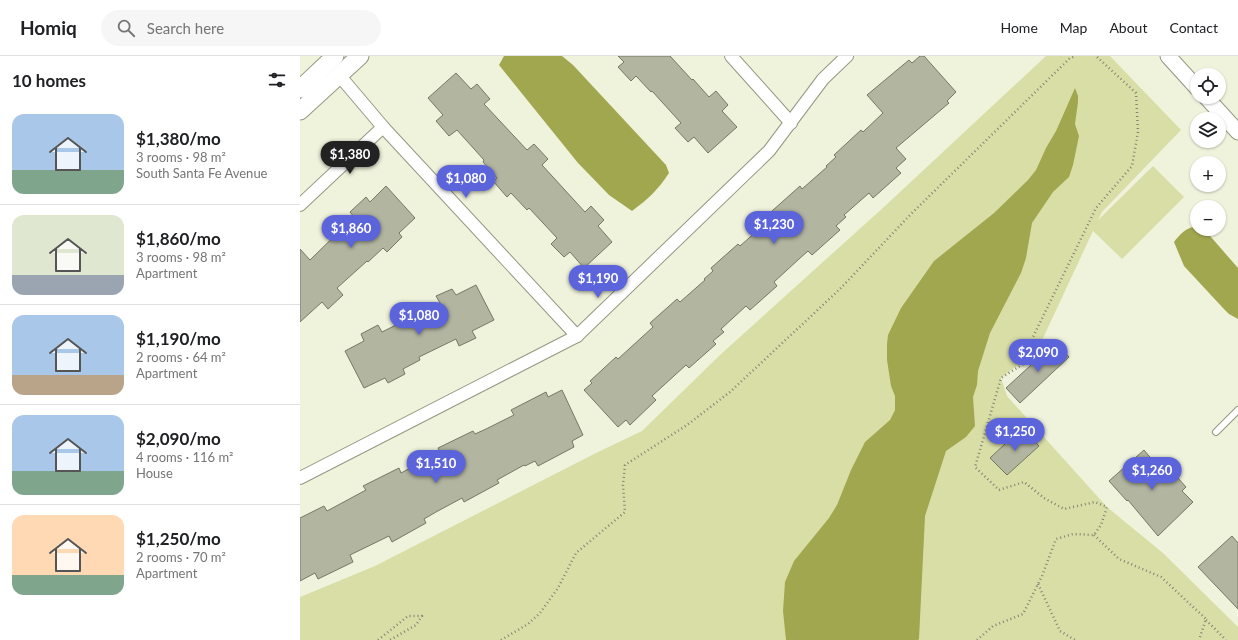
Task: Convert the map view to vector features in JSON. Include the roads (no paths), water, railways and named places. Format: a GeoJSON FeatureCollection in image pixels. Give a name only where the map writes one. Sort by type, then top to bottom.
{"type":"FeatureCollection","features":[{"type":"Feature","properties":{"kind":"main road"},"geometry":{"type":"LineString","coordinates":[[300,89],[335,56]]}},
{"type":"Feature","properties":{"kind":"main road"},"geometry":{"type":"LineString","coordinates":[[300,111],[360,56]]}},
{"type":"Feature","properties":{"kind":"street"},"geometry":{"type":"LineString","coordinates":[[731,56],[791,123]]}},
{"type":"Feature","properties":{"kind":"street"},"geometry":{"type":"LineString","coordinates":[[300,478],[577,336],[769,152],[823,79],[847,56]]}},
{"type":"Feature","properties":{"kind":"street"},"geometry":{"type":"LineString","coordinates":[[1168,56],[1190,80]]}},
{"type":"Feature","properties":{"kind":"street"},"geometry":{"type":"LineString","coordinates":[[339,75],[383,127],[577,336]]}},
{"type":"Feature","properties":{"kind":"street"},"geometry":{"type":"LineString","coordinates":[[1212,104],[1238,132]]}},
{"type":"Feature","properties":{"kind":"street"},"geometry":{"type":"LineString","coordinates":[[300,205],[383,127]]}},
{"type":"Feature","properties":{"kind":"lane"},"geometry":{"type":"LineString","coordinates":[[1216,432],[1238,410]]}}]}
